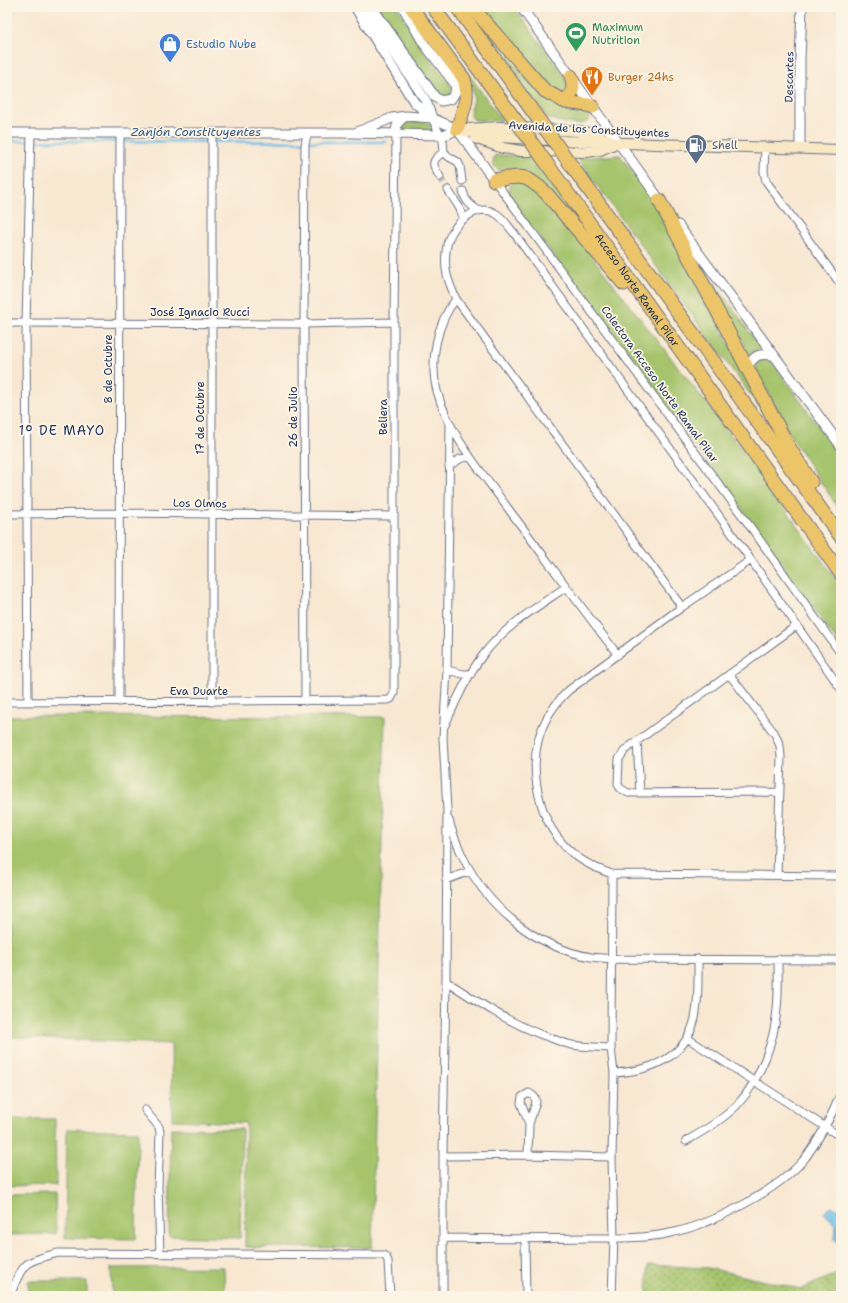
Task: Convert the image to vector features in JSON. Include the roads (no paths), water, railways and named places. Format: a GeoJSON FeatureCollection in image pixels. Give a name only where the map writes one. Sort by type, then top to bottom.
{"type":"FeatureCollection","features":[{"type":"Feature","properties":{"kind":"highway"},"geometry":{"type":"LineString","coordinates":[[411,7],[464,79],[467,89],[467,99],[457,129]]}},
{"type":"Feature","properties":{"kind":"highway","name":"Acceso Norte Ramal Pilar"},"geometry":{"type":"LineString","coordinates":[[433,7],[841,574]]}},
{"type":"Feature","properties":{"kind":"highway","name":"Acceso Norte Ramal Pilar"},"geometry":{"type":"LineString","coordinates":[[457,7],[841,537]]}},
{"type":"Feature","properties":{"kind":"highway"},"geometry":{"type":"LineString","coordinates":[[472,7],[545,91],[563,101],[593,107]]}},
{"type":"Feature","properties":{"kind":"highway"},"geometry":{"type":"LineString","coordinates":[[563,101],[571,94],[573,88],[571,76]]}},
{"type":"Feature","properties":{"kind":"highway"},"geometry":{"type":"LineString","coordinates":[[494,180],[519,176],[536,184],[546,193],[681,351]]}},
{"type":"Feature","properties":{"kind":"highway"},"geometry":{"type":"LineString","coordinates":[[659,200],[787,444],[841,526]]}},
{"type":"Feature","properties":{"kind":"main road","name":"Avenida de los Constituyentes"},"geometry":{"type":"LineString","coordinates":[[457,129],[484,136],[566,142],[841,150]]}},
{"type":"Feature","properties":{"kind":"street"},"geometry":{"type":"LineString","coordinates":[[355,7],[414,102],[432,118]]}},
{"type":"Feature","properties":{"kind":"street"},"geometry":{"type":"LineString","coordinates":[[364,7],[426,101],[443,141],[444,152],[449,158],[458,162],[462,181]]}},
{"type":"Feature","properties":{"kind":"street"},"geometry":{"type":"LineString","coordinates":[[372,7],[435,97],[441,101],[451,99],[456,91],[455,84],[424,44],[403,7]]}},
{"type":"Feature","properties":{"kind":"street"},"geometry":{"type":"LineString","coordinates":[[521,7],[659,200],[841,446]]}},
{"type":"Feature","properties":{"kind":"street","name":"Descartes"},"geometry":{"type":"LineString","coordinates":[[800,148],[802,7]]}},
{"type":"Feature","properties":{"kind":"street"},"geometry":{"type":"LineString","coordinates":[[396,135],[396,126],[398,121],[406,116]]}},
{"type":"Feature","properties":{"kind":"street","name":"Avenida de los Constituyentes"},"geometry":{"type":"LineString","coordinates":[[352,134],[392,118],[406,116],[432,118],[457,129]]}},
{"type":"Feature","properties":{"kind":"street","name":"Avenida de los Constituyentes"},"geometry":{"type":"LineString","coordinates":[[7,133],[31,135],[440,135],[448,134],[457,129]]}},
{"type":"Feature","properties":{"kind":"street","name":"Colectora Acceso Norte Ramal Pilar"},"geometry":{"type":"LineString","coordinates":[[457,129],[752,529],[841,654]]}},
{"type":"Feature","properties":{"kind":"street"},"geometry":{"type":"LineString","coordinates":[[28,702],[26,323],[31,135]]}},
{"type":"Feature","properties":{"kind":"street","name":"8 de Octubre"},"geometry":{"type":"LineString","coordinates":[[119,702],[120,135]]}},
{"type":"Feature","properties":{"kind":"street","name":"17 de Octubre"},"geometry":{"type":"LineString","coordinates":[[212,135],[212,702]]}},
{"type":"Feature","properties":{"kind":"street","name":"Beliera"},"geometry":{"type":"LineString","coordinates":[[392,699],[394,694],[394,322],[396,135]]}},
{"type":"Feature","properties":{"kind":"street","name":"26 de Julio"},"geometry":{"type":"LineString","coordinates":[[305,701],[304,324],[306,136]]}},
{"type":"Feature","properties":{"kind":"street"},"geometry":{"type":"LineString","coordinates":[[765,147],[764,172],[766,181],[841,285]]}},
{"type":"Feature","properties":{"kind":"street"},"geometry":{"type":"LineString","coordinates":[[440,177],[433,166],[437,156],[444,152]]}},
{"type":"Feature","properties":{"kind":"street"},"geometry":{"type":"LineString","coordinates":[[448,190],[459,207],[464,219]]}},
{"type":"Feature","properties":{"kind":"street"},"geometry":{"type":"LineString","coordinates":[[462,191],[469,204],[478,210]]}},
{"type":"Feature","properties":{"kind":"street"},"geometry":{"type":"LineString","coordinates":[[682,606],[456,299],[446,270],[446,250],[452,232],[464,219],[478,210],[487,210],[495,213],[502,218],[510,228],[750,560],[841,689]]}},
{"type":"Feature","properties":{"kind":"street"},"geometry":{"type":"LineString","coordinates":[[456,299],[449,307],[442,320],[434,359],[436,389],[441,406],[450,425],[470,456],[618,655]]}},
{"type":"Feature","properties":{"kind":"street","name":"José Ignacio Rucci"},"geometry":{"type":"LineString","coordinates":[[7,323],[304,324],[394,322]]}},
{"type":"Feature","properties":{"kind":"street"},"geometry":{"type":"LineString","coordinates":[[747,367],[753,358],[762,354],[773,355]]}},
{"type":"Feature","properties":{"kind":"street"},"geometry":{"type":"LineString","coordinates":[[443,1296],[447,810],[443,729],[447,670],[450,425]]}},
{"type":"Feature","properties":{"kind":"street"},"geometry":{"type":"LineString","coordinates":[[449,466],[460,459],[470,456]]}},
{"type":"Feature","properties":{"kind":"street","name":"Los Olmos"},"geometry":{"type":"LineString","coordinates":[[7,514],[119,513],[394,516]]}},
{"type":"Feature","properties":{"kind":"street"},"geometry":{"type":"LineString","coordinates":[[750,560],[682,606],[569,690],[557,703],[544,725],[538,740],[536,770],[540,800],[546,819],[553,832],[564,846],[581,860],[597,869],[612,874],[841,876]]}},
{"type":"Feature","properties":{"kind":"street"},"geometry":{"type":"LineString","coordinates":[[443,729],[457,698],[483,655],[514,624],[566,587]]}},
{"type":"Feature","properties":{"kind":"street"},"geometry":{"type":"LineString","coordinates":[[780,792],[628,793],[620,788],[618,780],[619,759],[621,754],[637,741],[796,626]]}},
{"type":"Feature","properties":{"kind":"street"},"geometry":{"type":"LineString","coordinates":[[447,670],[463,674],[471,674]]}},
{"type":"Feature","properties":{"kind":"street"},"geometry":{"type":"LineString","coordinates":[[729,674],[778,739],[780,757],[780,792],[777,875]]}},
{"type":"Feature","properties":{"kind":"street","name":"Eva Duarte"},"geometry":{"type":"LineString","coordinates":[[7,702],[212,702],[392,699]]}},
{"type":"Feature","properties":{"kind":"street"},"geometry":{"type":"LineString","coordinates":[[637,741],[640,793]]}},
{"type":"Feature","properties":{"kind":"street"},"geometry":{"type":"LineString","coordinates":[[447,810],[455,839],[470,871],[486,893],[504,913],[532,934],[575,954],[592,958],[841,960]]}},
{"type":"Feature","properties":{"kind":"street"},"geometry":{"type":"LineString","coordinates":[[446,880],[470,871]]}},
{"type":"Feature","properties":{"kind":"street"},"geometry":{"type":"LineString","coordinates":[[612,874],[611,1048],[614,1073],[612,1157],[614,1238],[612,1296]]}},
{"type":"Feature","properties":{"kind":"street"},"geometry":{"type":"LineString","coordinates":[[614,1073],[628,1072],[651,1066],[672,1056],[680,1048],[692,1027],[697,1004],[698,959]]}},
{"type":"Feature","properties":{"kind":"street"},"geometry":{"type":"LineString","coordinates":[[686,1141],[700,1133],[733,1108],[744,1097],[754,1081],[770,1045],[775,1025],[778,996],[778,959]]}},
{"type":"Feature","properties":{"kind":"street"},"geometry":{"type":"LineString","coordinates":[[446,980],[495,1013],[525,1028],[570,1044],[585,1047],[611,1048]]}},
{"type":"Feature","properties":{"kind":"street"},"geometry":{"type":"LineString","coordinates":[[687,1038],[841,1137]]}},
{"type":"Feature","properties":{"kind":"street"},"geometry":{"type":"LineString","coordinates":[[444,1238],[614,1238],[669,1234],[697,1226],[750,1201],[778,1183],[805,1158],[824,1127],[841,1094]]}},
{"type":"Feature","properties":{"kind":"street"},"geometry":{"type":"LineString","coordinates":[[145,1110],[159,1128],[160,1133],[158,1187],[160,1254]]}},
{"type":"Feature","properties":{"kind":"street"},"geometry":{"type":"LineString","coordinates":[[528,1155],[529,1124]]}},
{"type":"Feature","properties":{"kind":"street"},"geometry":{"type":"LineString","coordinates":[[443,1156],[528,1155],[612,1157]]}},
{"type":"Feature","properties":{"kind":"street"},"geometry":{"type":"LineString","coordinates":[[525,1239],[526,1296]]}},
{"type":"Feature","properties":{"kind":"street"},"geometry":{"type":"LineString","coordinates":[[10,1293],[24,1266],[51,1254],[58,1253],[383,1255],[386,1257],[388,1262],[390,1296]]}},
{"type":"Feature","properties":{"kind":"water"},"geometry":{"type":"Polygon","coordinates":[[[832,1206],[838,1210],[841,1208],[841,1241],[838,1242],[835,1240],[836,1225],[824,1212],[832,1206]]]}},
{"type":"Feature","properties":{"kind":"waterway","name":"Zanjón Constituyentes"},"geometry":{"type":"LineString","coordinates":[[7,141],[386,142]]}},
{"type":"Feature","properties":{"kind":"tunnel"},"geometry":{"type":"LineString","coordinates":[[440,177],[448,190]]}},
{"type":"Feature","properties":{"kind":"place","name":"Maximum Nutrition"},"geometry":{"type":"Point","coordinates":[576,52]}},
{"type":"Feature","properties":{"kind":"place","name":"Estudio Nube"},"geometry":{"type":"Point","coordinates":[170,64]}},
{"type":"Feature","properties":{"kind":"place","name":"Burger 24hs"},"geometry":{"type":"Point","coordinates":[592,96]}},
{"type":"Feature","properties":{"kind":"place","name":"Shell"},"geometry":{"type":"Point","coordinates":[696,164]}},
{"type":"Feature","properties":{"kind":"district","name":"1° DE MAYO"},"geometry":{"type":"Point","coordinates":[62,430]}}]}
